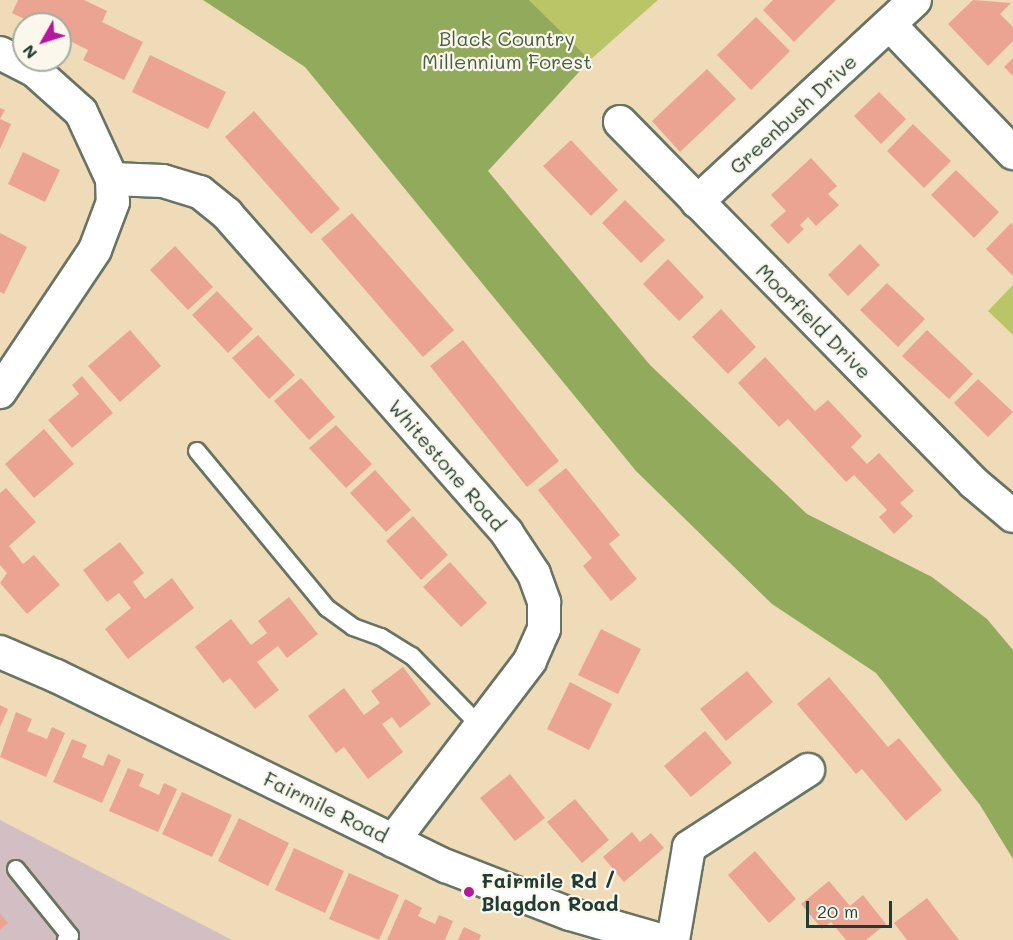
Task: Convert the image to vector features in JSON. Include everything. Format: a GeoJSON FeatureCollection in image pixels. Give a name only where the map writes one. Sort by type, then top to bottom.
{"type":"FeatureCollection","features":[{"type":"Feature","properties":{"kind":"street","name":"Greenbush Drive"},"geometry":{"type":"LineString","coordinates":[[697,202],[915,0]]}},
{"type":"Feature","properties":{"kind":"street"},"geometry":{"type":"LineString","coordinates":[[890,25],[1013,153]]}},
{"type":"Feature","properties":{"kind":"street"},"geometry":{"type":"LineString","coordinates":[[0,53],[34,70],[81,112],[112,179],[113,202],[95,250],[0,392]]}},
{"type":"Feature","properties":{"kind":"street","name":"Moorfield Drive"},"geometry":{"type":"LineString","coordinates":[[620,122],[974,483],[1013,516]]}},
{"type":"Feature","properties":{"kind":"street","name":"Whitestone Road"},"geometry":{"type":"LineString","coordinates":[[112,179],[164,181],[182,186],[200,192],[227,214],[507,533],[534,574],[544,602],[544,629],[530,661],[393,841]]}},
{"type":"Feature","properties":{"kind":"street","name":"Fairmile Road"},"geometry":{"type":"LineString","coordinates":[[0,652],[56,676],[393,841],[570,914],[660,940]]}},
{"type":"Feature","properties":{"kind":"street"},"geometry":{"type":"LineString","coordinates":[[673,940],[689,847],[808,770]]}},
{"type":"Feature","properties":{"kind":"lane"},"geometry":{"type":"LineString","coordinates":[[197,451],[327,608],[353,627],[381,637],[411,656],[480,727]]}},
{"type":"Feature","properties":{"kind":"lane"},"geometry":{"type":"LineString","coordinates":[[16,869],[70,939]]}},
{"type":"Feature","properties":{"kind":"shaded area"},"geometry":{"type":"Polygon","coordinates":[[[0,820],[232,940],[0,940],[0,820]]]}},
{"type":"Feature","properties":{"kind":"green space","name":"Black Country Millennium Forest"},"geometry":{"type":"Polygon","coordinates":[[[203,0],[529,0],[590,60],[488,171],[650,365],[807,514],[932,577],[987,619],[1013,650],[1013,859],[980,805],[876,673],[772,604],[636,471],[305,67],[203,0]]]}},
{"type":"Feature","properties":{"kind":"green space"},"geometry":{"type":"Polygon","coordinates":[[[529,0],[658,0],[590,60],[529,0]]]}},
{"type":"Feature","properties":{"kind":"green space"},"geometry":{"type":"Polygon","coordinates":[[[1013,285],[1013,335],[988,311],[1013,285]]]}},
{"type":"Feature","properties":{"kind":"building"},"geometry":{"type":"Polygon","coordinates":[[[18,0],[84,0],[107,11],[102,22],[143,42],[124,80],[83,60],[88,50],[72,42],[72,12],[12,12],[18,0]]]}},
{"type":"Feature","properties":{"kind":"building"},"geometry":{"type":"Polygon","coordinates":[[[773,0],[836,0],[794,42],[763,10],[773,0]]]}},
{"type":"Feature","properties":{"kind":"building"},"geometry":{"type":"Polygon","coordinates":[[[973,0],[1011,3],[1000,14],[1013,27],[1013,41],[988,66],[948,24],[973,0]]]}},
{"type":"Feature","properties":{"kind":"building"},"geometry":{"type":"Polygon","coordinates":[[[756,17],[790,51],[751,90],[717,55],[756,17]]]}},
{"type":"Feature","properties":{"kind":"building"},"geometry":{"type":"Polygon","coordinates":[[[150,55],[226,92],[208,129],[132,92],[150,55]]]}},
{"type":"Feature","properties":{"kind":"building"},"geometry":{"type":"Polygon","coordinates":[[[1013,58],[1013,76],[1004,67],[1013,58]]]}},
{"type":"Feature","properties":{"kind":"building"},"geometry":{"type":"Polygon","coordinates":[[[707,69],[736,99],[680,152],[652,121],[707,69]]]}},
{"type":"Feature","properties":{"kind":"building"},"geometry":{"type":"Polygon","coordinates":[[[879,92],[906,119],[881,144],[854,116],[879,92]]]}},
{"type":"Feature","properties":{"kind":"building"},"geometry":{"type":"Polygon","coordinates":[[[0,108],[5,110],[0,119],[0,108]]]}},
{"type":"Feature","properties":{"kind":"building"},"geometry":{"type":"Polygon","coordinates":[[[254,111],[340,209],[311,234],[225,137],[254,111]]]}},
{"type":"Feature","properties":{"kind":"building"},"geometry":{"type":"Polygon","coordinates":[[[0,119],[11,124],[0,149],[0,119]]]}},
{"type":"Feature","properties":{"kind":"building"},"geometry":{"type":"Polygon","coordinates":[[[913,124],[951,161],[924,188],[887,151],[913,124]]]}},
{"type":"Feature","properties":{"kind":"building"},"geometry":{"type":"Polygon","coordinates":[[[571,140],[618,190],[591,216],[543,166],[571,140]]]}},
{"type":"Feature","properties":{"kind":"building"},"geometry":{"type":"Polygon","coordinates":[[[23,152],[60,170],[45,202],[8,184],[23,152]]]}},
{"type":"Feature","properties":{"kind":"building"},"geometry":{"type":"Polygon","coordinates":[[[811,158],[837,186],[828,194],[839,205],[816,226],[808,217],[800,225],[804,229],[788,244],[770,225],[786,211],[771,195],[811,158]]]}},
{"type":"Feature","properties":{"kind":"building"},"geometry":{"type":"Polygon","coordinates":[[[956,170],[999,212],[974,238],[931,195],[956,170]]]}},
{"type":"Feature","properties":{"kind":"building"},"geometry":{"type":"Polygon","coordinates":[[[625,200],[665,240],[641,263],[602,223],[625,200]]]}},
{"type":"Feature","properties":{"kind":"building"},"geometry":{"type":"Polygon","coordinates":[[[352,213],[454,330],[423,357],[321,239],[352,213]]]}},
{"type":"Feature","properties":{"kind":"building"},"geometry":{"type":"Polygon","coordinates":[[[1011,223],[1013,225],[1013,276],[986,249],[1011,223]]]}},
{"type":"Feature","properties":{"kind":"building"},"geometry":{"type":"Polygon","coordinates":[[[0,233],[27,247],[4,294],[0,292],[0,233]]]}},
{"type":"Feature","properties":{"kind":"building"},"geometry":{"type":"Polygon","coordinates":[[[860,244],[880,265],[848,296],[828,275],[860,244]]]}},
{"type":"Feature","properties":{"kind":"building"},"geometry":{"type":"Polygon","coordinates":[[[175,246],[213,287],[188,310],[150,270],[175,246]]]}},
{"type":"Feature","properties":{"kind":"building"},"geometry":{"type":"Polygon","coordinates":[[[668,259],[704,297],[679,321],[643,284],[668,259]]]}},
{"type":"Feature","properties":{"kind":"building"},"geometry":{"type":"Polygon","coordinates":[[[887,283],[925,319],[898,347],[860,310],[887,283]]]}},
{"type":"Feature","properties":{"kind":"building"},"geometry":{"type":"Polygon","coordinates":[[[217,291],[253,329],[228,353],[192,315],[217,291]]]}},
{"type":"Feature","properties":{"kind":"building"},"geometry":{"type":"Polygon","coordinates":[[[721,309],[756,347],[728,374],[692,337],[721,309]]]}},
{"type":"Feature","properties":{"kind":"building"},"geometry":{"type":"Polygon","coordinates":[[[130,330],[161,366],[120,402],[88,366],[130,330]]]}},
{"type":"Feature","properties":{"kind":"building"},"geometry":{"type":"Polygon","coordinates":[[[927,330],[973,374],[949,399],[902,356],[927,330]]]}},
{"type":"Feature","properties":{"kind":"building"},"geometry":{"type":"Polygon","coordinates":[[[258,335],[295,375],[269,399],[232,358],[258,335]]]}},
{"type":"Feature","properties":{"kind":"building"},"geometry":{"type":"Polygon","coordinates":[[[463,340],[559,461],[527,487],[430,366],[463,340]]]}},
{"type":"Feature","properties":{"kind":"building"},"geometry":{"type":"Polygon","coordinates":[[[765,357],[815,411],[828,400],[862,436],[851,447],[867,464],[879,453],[914,491],[900,503],[913,516],[894,534],[879,517],[887,510],[854,475],[846,482],[788,419],[779,427],[738,383],[765,357]]]}},
{"type":"Feature","properties":{"kind":"building"},"geometry":{"type":"Polygon","coordinates":[[[82,376],[113,413],[72,448],[48,420],[79,394],[72,385],[82,376]]]}},
{"type":"Feature","properties":{"kind":"building"},"geometry":{"type":"Polygon","coordinates":[[[301,378],[335,417],[309,440],[274,401],[301,378]]]}},
{"type":"Feature","properties":{"kind":"building"},"geometry":{"type":"Polygon","coordinates":[[[978,379],[1013,412],[988,437],[954,403],[978,379]]]}},
{"type":"Feature","properties":{"kind":"building"},"geometry":{"type":"Polygon","coordinates":[[[336,425],[372,464],[346,488],[309,448],[336,425]]]}},
{"type":"Feature","properties":{"kind":"building"},"geometry":{"type":"Polygon","coordinates":[[[44,429],[74,464],[34,498],[5,464],[44,429]]]}},
{"type":"Feature","properties":{"kind":"building"},"geometry":{"type":"Polygon","coordinates":[[[566,468],[620,535],[609,544],[637,579],[611,601],[583,566],[592,558],[538,490],[566,468]]]}},
{"type":"Feature","properties":{"kind":"building"},"geometry":{"type":"Polygon","coordinates":[[[375,470],[411,510],[386,532],[350,493],[375,470]]]}},
{"type":"Feature","properties":{"kind":"building"},"geometry":{"type":"Polygon","coordinates":[[[6,488],[36,522],[9,546],[23,564],[34,555],[60,585],[27,614],[0,583],[7,573],[0,565],[0,493],[6,488]]]}},
{"type":"Feature","properties":{"kind":"building"},"geometry":{"type":"Polygon","coordinates":[[[413,516],[448,555],[421,580],[386,541],[413,516]]]}},
{"type":"Feature","properties":{"kind":"building"},"geometry":{"type":"Polygon","coordinates":[[[120,542],[144,573],[133,582],[145,599],[172,578],[194,608],[128,659],[105,629],[131,608],[119,593],[107,602],[83,570],[120,542]]]}},
{"type":"Feature","properties":{"kind":"building"},"geometry":{"type":"Polygon","coordinates":[[[450,562],[487,603],[461,627],[423,587],[450,562]]]}},
{"type":"Feature","properties":{"kind":"building"},"geometry":{"type":"Polygon","coordinates":[[[289,597],[318,634],[287,658],[278,646],[257,662],[279,690],[255,709],[230,678],[223,683],[195,647],[231,619],[251,645],[267,633],[258,621],[289,597]]]}},
{"type":"Feature","properties":{"kind":"building"},"geometry":{"type":"Polygon","coordinates":[[[601,629],[641,649],[618,694],[578,675],[601,629]]]}},
{"type":"Feature","properties":{"kind":"building"},"geometry":{"type":"Polygon","coordinates":[[[403,667],[431,704],[400,728],[392,717],[382,724],[403,752],[368,779],[344,747],[336,753],[308,716],[344,688],[364,715],[380,703],[371,691],[403,667]]]}},
{"type":"Feature","properties":{"kind":"building"},"geometry":{"type":"Polygon","coordinates":[[[747,671],[773,702],[726,741],[700,709],[747,671]]]}},
{"type":"Feature","properties":{"kind":"building"},"geometry":{"type":"Polygon","coordinates":[[[829,677],[888,747],[899,738],[942,790],[906,821],[862,769],[856,774],[797,704],[829,677]]]}},
{"type":"Feature","properties":{"kind":"building"},"geometry":{"type":"Polygon","coordinates":[[[570,682],[612,704],[589,750],[547,729],[570,682]]]}},
{"type":"Feature","properties":{"kind":"building"},"geometry":{"type":"Polygon","coordinates":[[[0,705],[8,709],[0,727],[0,705]]]}},
{"type":"Feature","properties":{"kind":"building"},"geometry":{"type":"Polygon","coordinates":[[[16,712],[32,719],[27,731],[47,739],[52,727],[65,733],[46,777],[0,757],[16,712]]]}},
{"type":"Feature","properties":{"kind":"building"},"geometry":{"type":"Polygon","coordinates":[[[705,731],[732,763],[691,797],[664,766],[705,731]]]}},
{"type":"Feature","properties":{"kind":"building"},"geometry":{"type":"Polygon","coordinates":[[[72,739],[87,745],[82,757],[103,766],[108,754],[121,760],[102,803],[53,782],[72,739]]]}},
{"type":"Feature","properties":{"kind":"building"},"geometry":{"type":"Polygon","coordinates":[[[128,768],[144,774],[139,786],[159,795],[164,783],[177,789],[158,832],[109,811],[128,768]]]}},
{"type":"Feature","properties":{"kind":"building"},"geometry":{"type":"Polygon","coordinates":[[[510,774],[545,818],[515,841],[480,798],[510,774]]]}},
{"type":"Feature","properties":{"kind":"building"},"geometry":{"type":"Polygon","coordinates":[[[182,792],[232,815],[212,857],[162,834],[182,792]]]}},
{"type":"Feature","properties":{"kind":"building"},"geometry":{"type":"Polygon","coordinates":[[[575,799],[609,840],[582,863],[547,822],[575,799]]]}},
{"type":"Feature","properties":{"kind":"building"},"geometry":{"type":"Polygon","coordinates":[[[239,818],[289,843],[268,886],[218,861],[239,818]]]}},
{"type":"Feature","properties":{"kind":"building"},"geometry":{"type":"Polygon","coordinates":[[[632,832],[640,842],[651,833],[664,848],[624,882],[603,857],[632,832]]]}},
{"type":"Feature","properties":{"kind":"building"},"geometry":{"type":"Polygon","coordinates":[[[294,848],[344,871],[325,913],[275,890],[294,848]]]}},
{"type":"Feature","properties":{"kind":"building"},"geometry":{"type":"Polygon","coordinates":[[[755,851],[796,899],[769,923],[728,875],[755,851]]]}},
{"type":"Feature","properties":{"kind":"building"},"geometry":{"type":"Polygon","coordinates":[[[349,873],[399,895],[379,940],[329,919],[349,873]]]}},
{"type":"Feature","properties":{"kind":"building"},"geometry":{"type":"Polygon","coordinates":[[[829,881],[850,906],[863,895],[886,924],[866,940],[846,940],[831,922],[822,929],[801,904],[829,881]]]}},
{"type":"Feature","properties":{"kind":"building"},"geometry":{"type":"Polygon","coordinates":[[[927,898],[959,940],[907,940],[894,923],[927,898]]]}},
{"type":"Feature","properties":{"kind":"building"},"geometry":{"type":"Polygon","coordinates":[[[405,899],[422,908],[418,916],[435,924],[439,915],[453,921],[445,940],[387,940],[405,899]]]}},
{"type":"Feature","properties":{"kind":"building"},"geometry":{"type":"Polygon","coordinates":[[[0,914],[8,923],[0,930],[0,914]]]}},
{"type":"Feature","properties":{"kind":"building"},"geometry":{"type":"Polygon","coordinates":[[[464,927],[481,935],[479,940],[458,940],[464,927]]]}},
{"type":"Feature","properties":{"kind":"place","name":"Fairmile Rd / Blagdon Road"},"geometry":{"type":"Point","coordinates":[469,892]}}]}
